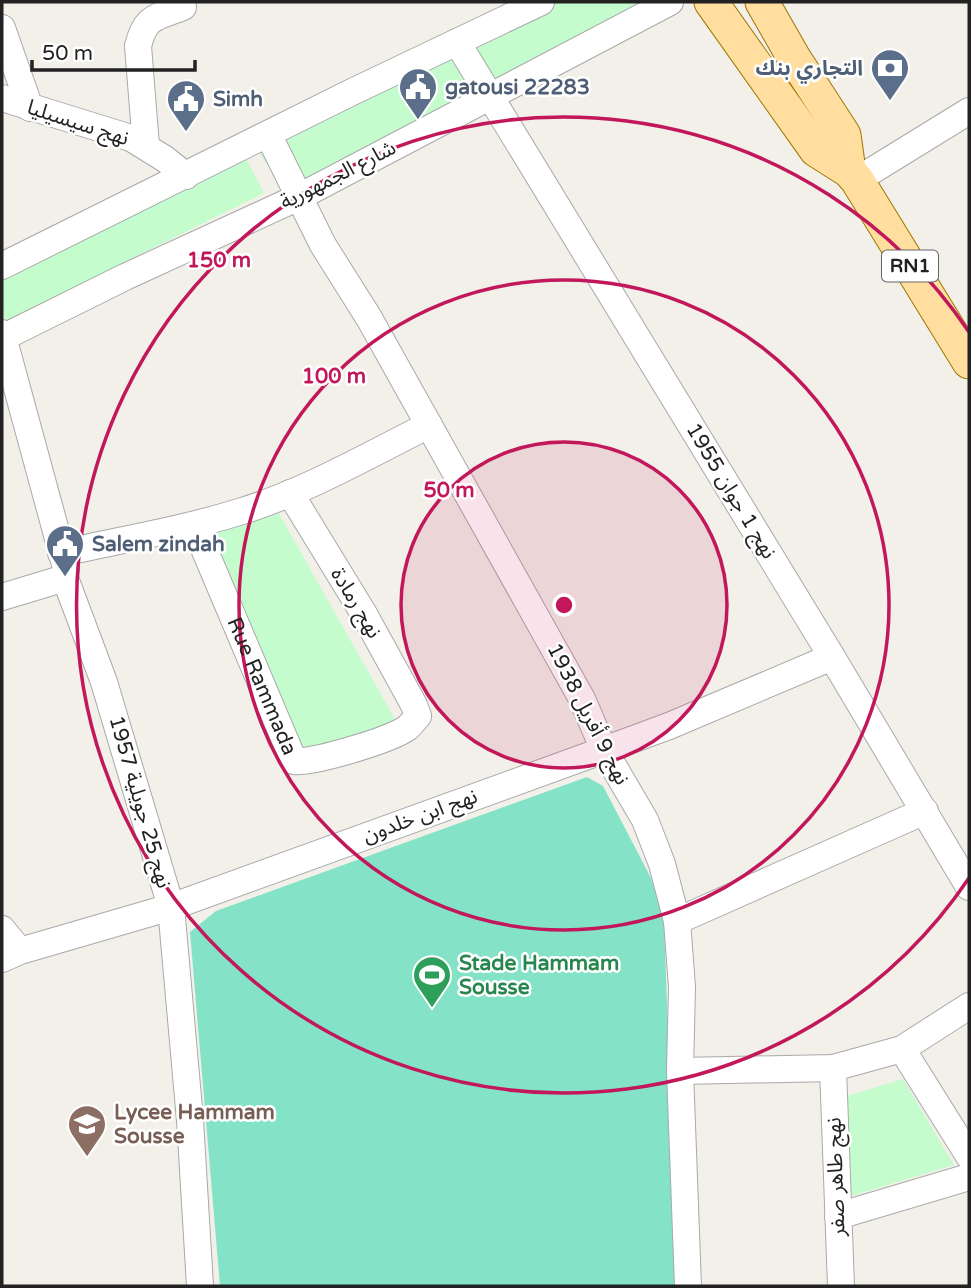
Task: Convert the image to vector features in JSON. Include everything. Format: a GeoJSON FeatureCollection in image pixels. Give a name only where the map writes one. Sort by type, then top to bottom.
{"type":"FeatureCollection","features":[{"type":"Feature","properties":{"kind":"main road","name":"RN1"},"geometry":{"type":"LineString","coordinates":[[711,2],[816,150],[853,176]]}},
{"type":"Feature","properties":{"kind":"main road","name":"RN1"},"geometry":{"type":"LineString","coordinates":[[762,2],[794,58],[844,135],[853,176],[969,362]]}},
{"type":"Feature","properties":{"kind":"street"},"geometry":{"type":"LineString","coordinates":[[2,266],[541,2]]}},
{"type":"Feature","properties":{"kind":"street","name":"شارع الجمهورية"},"geometry":{"type":"LineString","coordinates":[[2,336],[299,197],[670,2]]}},
{"type":"Feature","properties":{"kind":"street"},"geometry":{"type":"LineString","coordinates":[[146,146],[138,46],[142,31],[150,20],[184,7]]}},
{"type":"Feature","properties":{"kind":"street"},"geometry":{"type":"LineString","coordinates":[[2,28],[30,108]]}},
{"type":"Feature","properties":{"kind":"street","name":"نهج 1 جوان 1955"},"geometry":{"type":"LineString","coordinates":[[457,42],[969,887]]}},
{"type":"Feature","properties":{"kind":"street","name":"نهج سيسيليا"},"geometry":{"type":"LineString","coordinates":[[2,98],[112,131],[146,146],[186,176]]}},
{"type":"Feature","properties":{"kind":"street"},"geometry":{"type":"LineString","coordinates":[[853,176],[969,111]]}},
{"type":"Feature","properties":{"kind":"street","name":"نهج 9 أفريل 1938"},"geometry":{"type":"LineString","coordinates":[[268,134],[323,245],[369,318],[582,699],[604,750],[645,820],[662,864],[677,921],[682,987],[680,1071],[688,1286]]}},
{"type":"Feature","properties":{"kind":"street","name":"نهج 25 جويلية 1957"},"geometry":{"type":"LineString","coordinates":[[2,336],[63,566],[104,682],[171,907],[190,1120],[200,1286]]}},
{"type":"Feature","properties":{"kind":"street"},"geometry":{"type":"LineString","coordinates":[[2,597],[63,566],[241,512],[290,493],[429,425]]}},
{"type":"Feature","properties":{"kind":"street","name":"نهج رمادة"},"geometry":{"type":"LineString","coordinates":[[290,493],[364,614],[418,716]]}},
{"type":"Feature","properties":{"kind":"street","name":"Rue Rammada"},"geometry":{"type":"LineString","coordinates":[[194,525],[294,761],[303,762],[349,750],[401,732],[410,727],[418,716]]}},
{"type":"Feature","properties":{"kind":"street","name":"نهج ابن خلدون"},"geometry":{"type":"LineString","coordinates":[[11,955],[171,907],[604,750],[669,726],[832,657]]}},
{"type":"Feature","properties":{"kind":"street"},"geometry":{"type":"LineString","coordinates":[[677,921],[925,811]]}},
{"type":"Feature","properties":{"kind":"street"},"geometry":{"type":"LineString","coordinates":[[2,929],[11,955]]}},
{"type":"Feature","properties":{"kind":"street"},"geometry":{"type":"LineString","coordinates":[[680,1071],[833,1068],[902,1049],[969,1006]]}},
{"type":"Feature","properties":{"kind":"street"},"geometry":{"type":"LineString","coordinates":[[902,1049],[969,1156]]}},
{"type":"Feature","properties":{"kind":"street","name":"نهج طاهر صفر"},"geometry":{"type":"LineString","coordinates":[[833,1068],[841,1286]]}},
{"type":"Feature","properties":{"kind":"street"},"geometry":{"type":"LineString","coordinates":[[838,1216],[969,1177]]}},
{"type":"Feature","properties":{"kind":"green space"},"geometry":{"type":"Polygon","coordinates":[[[559,2],[651,2],[493,85],[473,46],[559,2]]]}},
{"type":"Feature","properties":{"kind":"green space"},"geometry":{"type":"Polygon","coordinates":[[[447,36],[476,92],[290,196],[246,135],[447,36]]]}},
{"type":"Feature","properties":{"kind":"green space"},"geometry":{"type":"Polygon","coordinates":[[[244,154],[264,193],[4,322],[2,274],[244,154]]]}},
{"type":"Feature","properties":{"kind":"green space"},"geometry":{"type":"Polygon","coordinates":[[[277,510],[404,735],[306,768],[203,527],[277,510]]]}},
{"type":"Feature","properties":{"kind":"green space","name":"Stade Hammam Sousse"},"geometry":{"type":"Polygon","coordinates":[[[587,777],[603,786],[651,878],[664,919],[677,1286],[220,1286],[190,932],[216,911],[587,777]]]}},
{"type":"Feature","properties":{"kind":"green space"},"geometry":{"type":"Polygon","coordinates":[[[903,1079],[954,1165],[851,1196],[846,1096],[903,1079]]]}},
{"type":"Feature","properties":{"kind":"place","name":"التجاري بنك"},"geometry":{"type":"Point","coordinates":[890,102]}},
{"type":"Feature","properties":{"kind":"place","name":"gatousi 22283"},"geometry":{"type":"Point","coordinates":[418,121]}},
{"type":"Feature","properties":{"kind":"place","name":"Simh"},"geometry":{"type":"Point","coordinates":[186,133]}},
{"type":"Feature","properties":{"kind":"place","name":"Salem zindah"},"geometry":{"type":"Point","coordinates":[65,578]}},
{"type":"Feature","properties":{"kind":"place","name":"Stade Hammam Sousse"},"geometry":{"type":"Point","coordinates":[432,1009]}},
{"type":"Feature","properties":{"kind":"place","name":"Lycee Hammam Sousse"},"geometry":{"type":"Point","coordinates":[87,1158]}}]}
